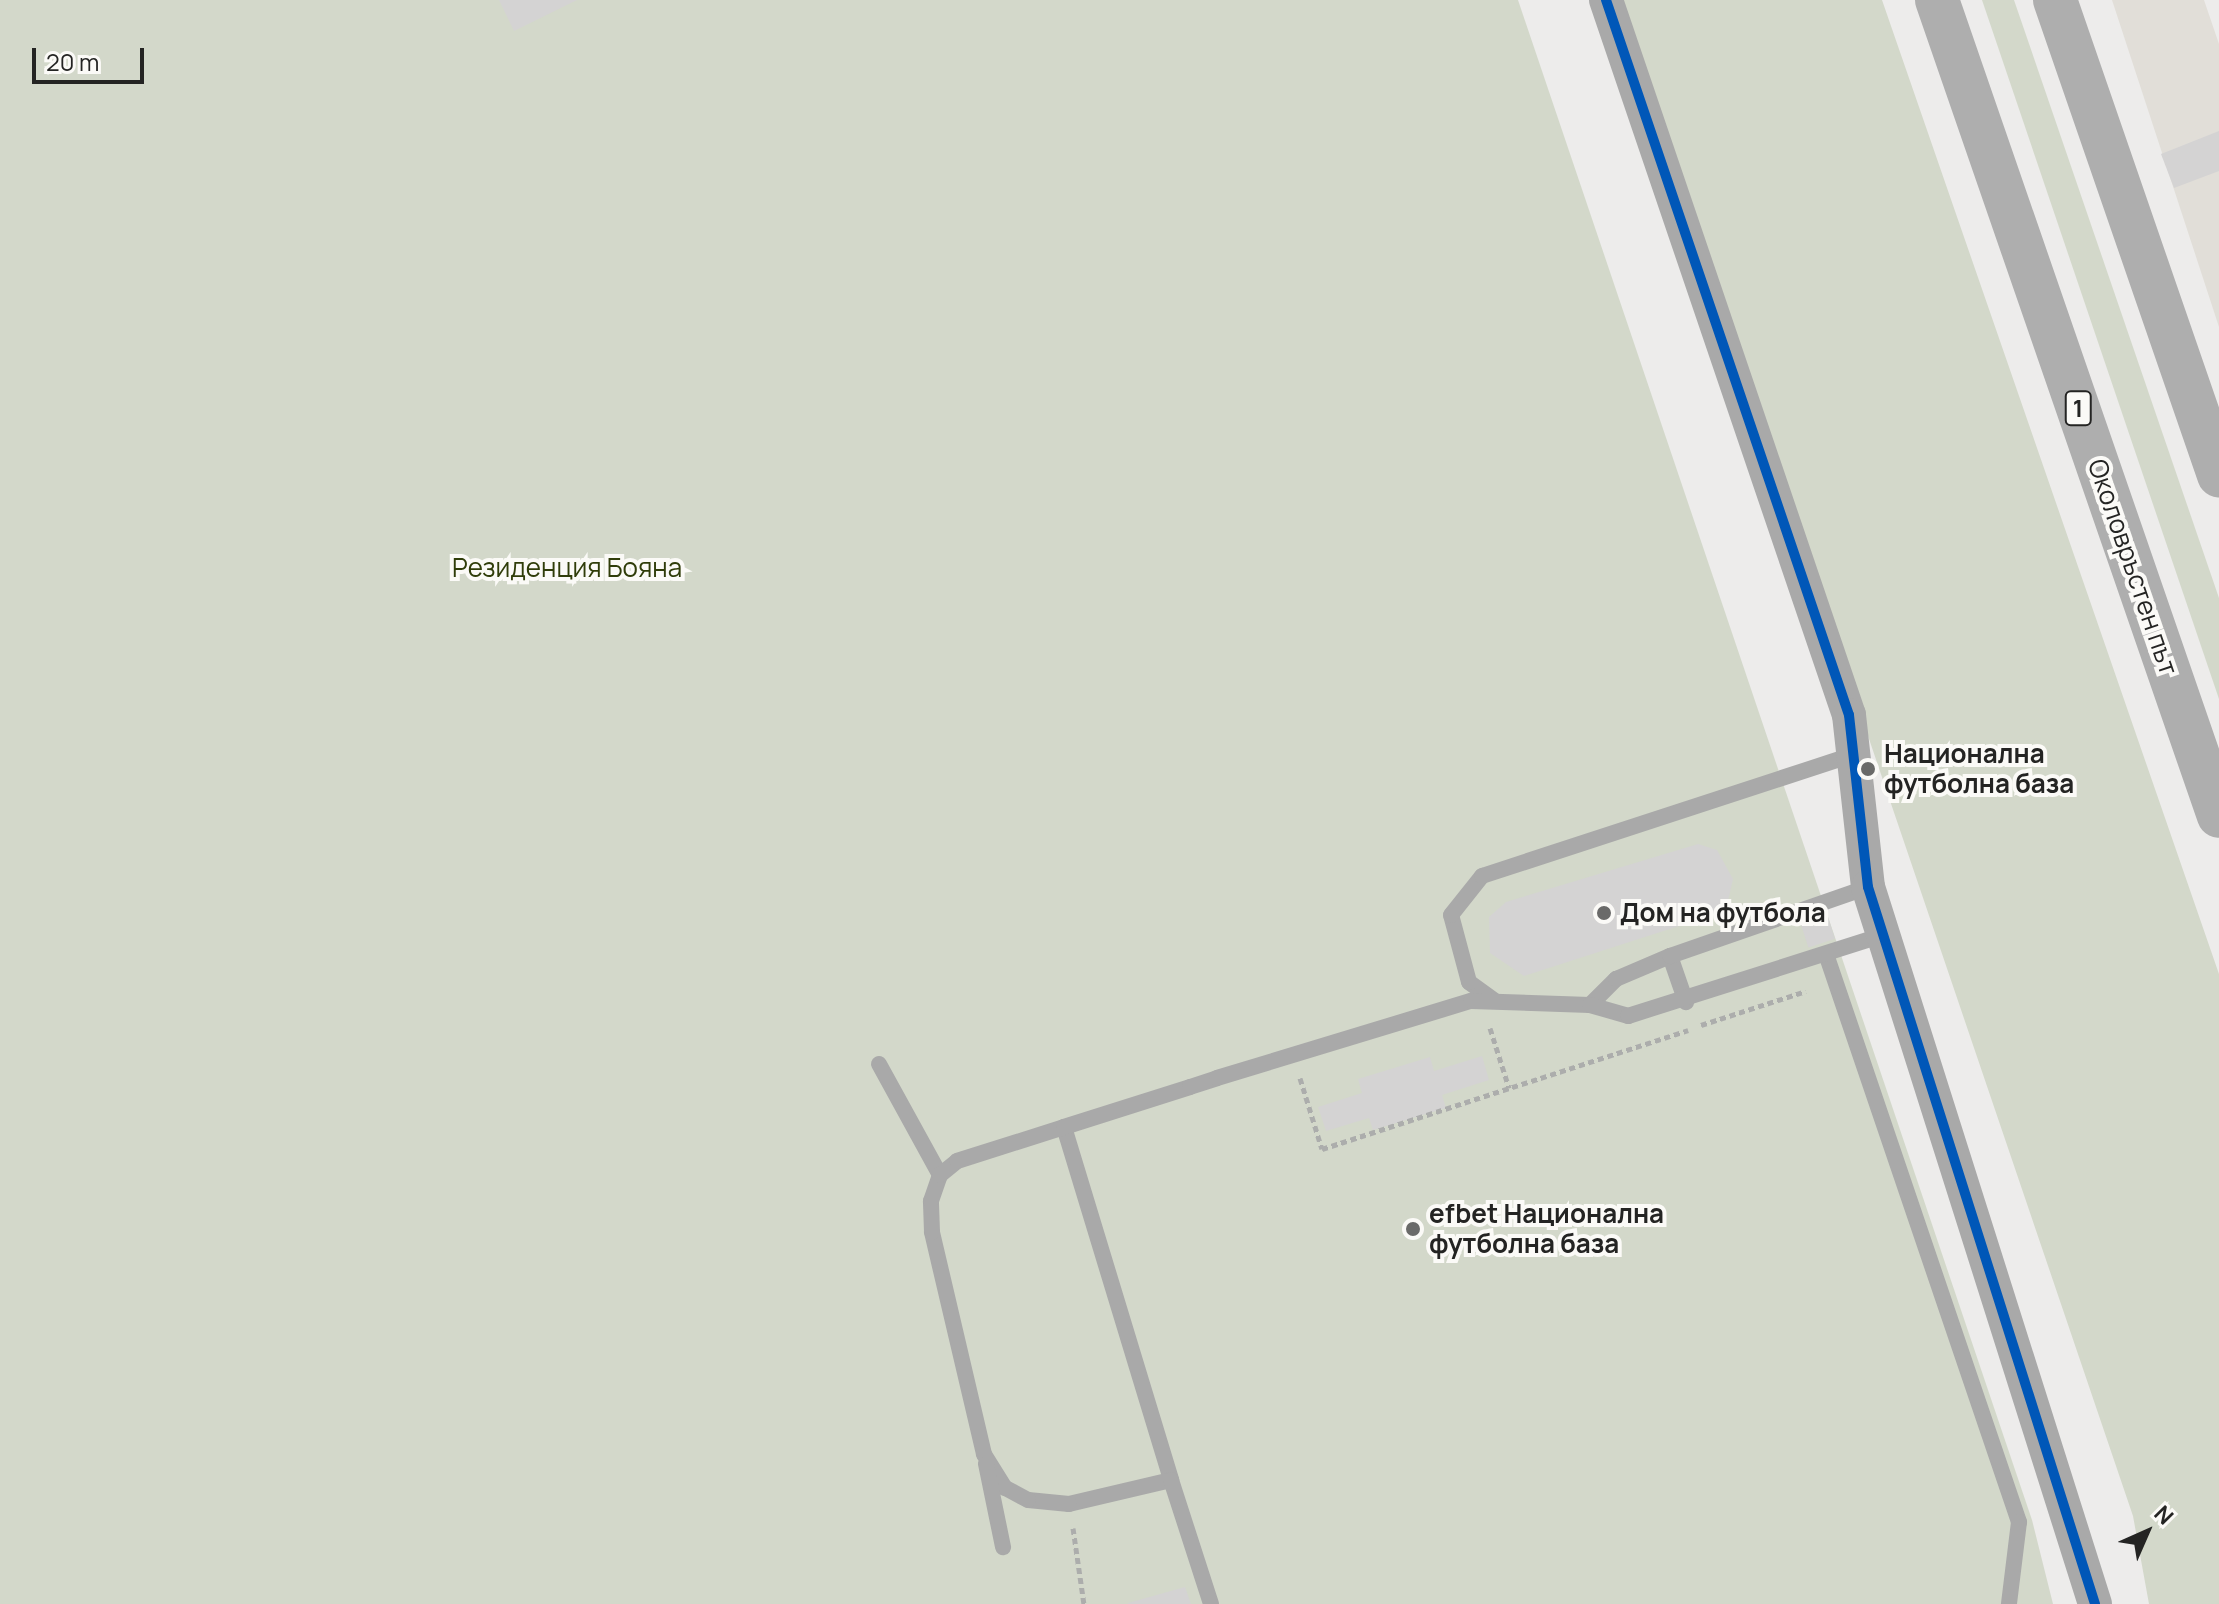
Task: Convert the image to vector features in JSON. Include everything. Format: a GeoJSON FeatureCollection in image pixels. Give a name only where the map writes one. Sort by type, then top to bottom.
{"type":"FeatureCollection","features":[{"type":"Feature","properties":{"kind":"highway","name":"Околовръстен път"},"geometry":{"type":"LineString","coordinates":[[1937,0],[2219,816]]}},
{"type":"Feature","properties":{"kind":"highway"},"geometry":{"type":"LineString","coordinates":[[2055,0],[2219,475]]}},
{"type":"Feature","properties":{"kind":"street"},"geometry":{"type":"LineString","coordinates":[[1606,0],[1849,715],[1868,887],[2095,1604]]}},
{"type":"Feature","properties":{"kind":"lane"},"geometry":{"type":"LineString","coordinates":[[1488,1001],[1469,982],[1451,915],[1466,887],[1482,876],[1855,754]]}},
{"type":"Feature","properties":{"kind":"lane"},"geometry":{"type":"LineString","coordinates":[[1590,1005],[1616,979],[1670,956],[1868,887]]}},
{"type":"Feature","properties":{"kind":"lane"},"geometry":{"type":"LineString","coordinates":[[1003,1547],[932,1232],[931,1201],[940,1175],[957,1161],[1292,1055],[1488,1001],[1590,1005],[1628,1016],[1686,1002],[1883,935]]}},
{"type":"Feature","properties":{"kind":"lane"},"geometry":{"type":"LineString","coordinates":[[1826,954],[2019,1522],[2009,1604]]}},
{"type":"Feature","properties":{"kind":"lane"},"geometry":{"type":"LineString","coordinates":[[1670,956],[1686,1002]]}},
{"type":"Feature","properties":{"kind":"lane"},"geometry":{"type":"LineString","coordinates":[[879,1064],[940,1175]]}},
{"type":"Feature","properties":{"kind":"lane"},"geometry":{"type":"LineString","coordinates":[[1064,1127],[1211,1604]]}},
{"type":"Feature","properties":{"kind":"lane"},"geometry":{"type":"LineString","coordinates":[[984,1454],[1005,1488],[1028,1500],[1069,1504],[1171,1480]]}},
{"type":"Feature","properties":{"kind":"path"},"geometry":{"type":"LineString","coordinates":[[1292,1055],[1322,1149],[1807,991]]}},
{"type":"Feature","properties":{"kind":"path"},"geometry":{"type":"LineString","coordinates":[[1488,1001],[1509,1088]]}},
{"type":"Feature","properties":{"kind":"path"},"geometry":{"type":"LineString","coordinates":[[1069,1504],[1084,1604]]}},
{"type":"Feature","properties":{"kind":"shaded area"},"geometry":{"type":"Polygon","coordinates":[[[2112,0],[2204,0],[2219,44],[2219,327],[2112,0]]]}},
{"type":"Feature","properties":{"kind":"green space","name":"Резиденция Бояна"},"geometry":{"type":"Polygon","coordinates":[[[0,0],[1518,0],[2032,1520],[2053,1604],[0,1604],[0,0]]]}},
{"type":"Feature","properties":{"kind":"green space"},"geometry":{"type":"Polygon","coordinates":[[[1618,0],[1882,0],[2219,974],[2219,1604],[2149,1604],[2133,1516],[1618,0]]]}},
{"type":"Feature","properties":{"kind":"green space"},"geometry":{"type":"Polygon","coordinates":[[[1982,0],[2014,0],[2219,598],[2219,699],[1982,0]]]}},
{"type":"Feature","properties":{"kind":"building"},"geometry":{"type":"Polygon","coordinates":[[[499,0],[577,0],[514,31],[499,0]]]}},
{"type":"Feature","properties":{"kind":"building"},"geometry":{"type":"Polygon","coordinates":[[[2219,131],[2219,171],[2174,188],[2161,154],[2219,131]]]}},
{"type":"Feature","properties":{"kind":"building","name":"Дом на футбола"},"geometry":{"type":"Polygon","coordinates":[[[1698,844],[1717,850],[1733,879],[1728,901],[1710,916],[1524,976],[1490,953],[1489,917],[1506,902],[1698,844]]]}},
{"type":"Feature","properties":{"kind":"building"},"geometry":{"type":"Polygon","coordinates":[[[1827,914],[1835,939],[1808,947],[1800,923],[1827,914]]]}},
{"type":"Feature","properties":{"kind":"building"},"geometry":{"type":"Polygon","coordinates":[[[1482,1056],[1489,1080],[1442,1095],[1446,1108],[1373,1130],[1369,1118],[1326,1131],[1318,1107],[1362,1093],[1358,1079],[1430,1057],[1434,1071],[1482,1056]]]}},
{"type":"Feature","properties":{"kind":"building"},"geometry":{"type":"Polygon","coordinates":[[[1185,1587],[1191,1604],[1128,1604],[1128,1603],[1185,1587]]]}},
{"type":"Feature","properties":{"kind":"cycle path"},"geometry":{"type":"LineString","coordinates":[[1606,0],[1849,715],[1868,887],[2095,1604]]}},
{"type":"Feature","properties":{"kind":"place","name":"Национална футболна база"},"geometry":{"type":"Point","coordinates":[1868,769]}},
{"type":"Feature","properties":{"kind":"place","name":"Дом на футбола"},"geometry":{"type":"Point","coordinates":[1604,913]}},
{"type":"Feature","properties":{"kind":"place","name":"efbet Национална футболна база"},"geometry":{"type":"Point","coordinates":[1413,1229]}}]}
